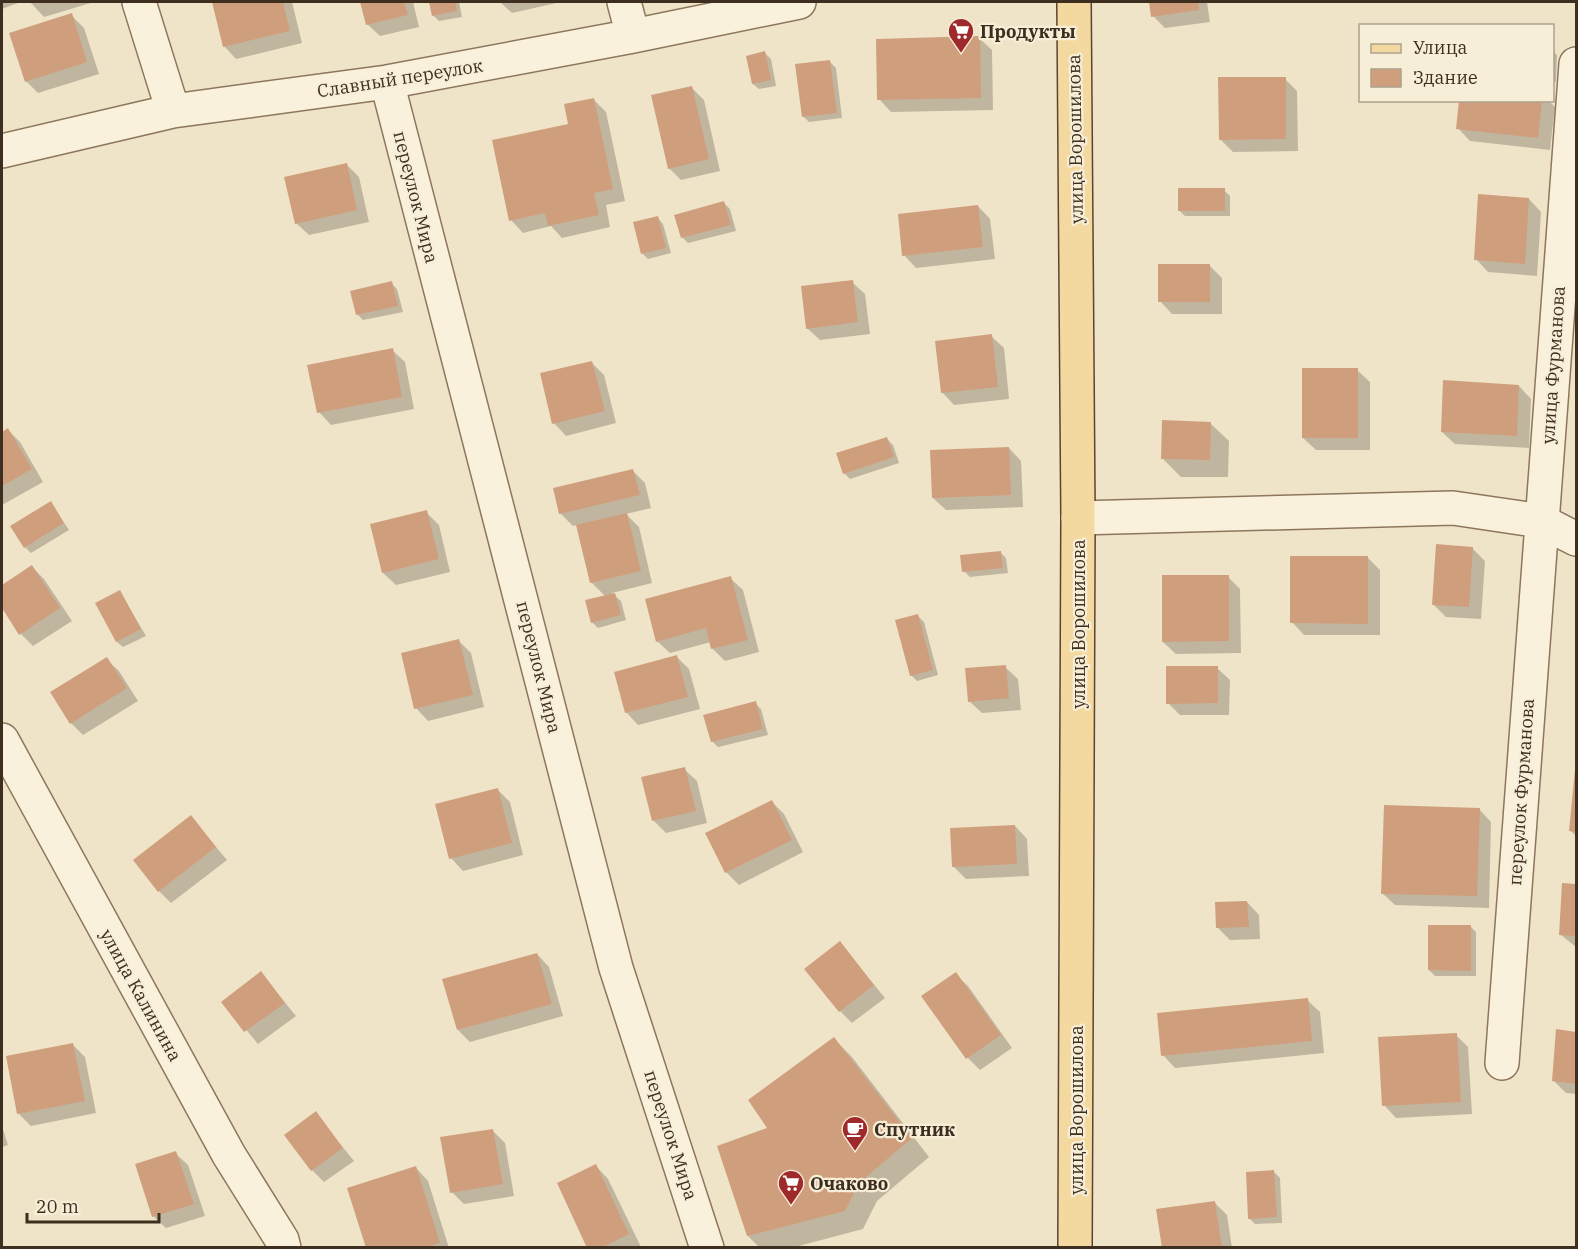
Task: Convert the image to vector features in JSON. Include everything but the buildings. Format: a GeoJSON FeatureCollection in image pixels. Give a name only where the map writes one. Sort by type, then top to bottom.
{"type":"FeatureCollection","features":[{"type":"Feature","properties":{"kind":"main road","name":"улица Ворошилова"},"geometry":{"type":"LineString","coordinates":[[1074,2],[1078,518],[1075,1248]]}},
{"type":"Feature","properties":{"kind":"street"},"geometry":{"type":"LineString","coordinates":[[139,2],[173,111]]}},
{"type":"Feature","properties":{"kind":"street"},"geometry":{"type":"LineString","coordinates":[[624,2],[633,36]]}},
{"type":"Feature","properties":{"kind":"street","name":"Славный переулок"},"geometry":{"type":"LineString","coordinates":[[2,151],[173,111],[387,82],[799,2]]}},
{"type":"Feature","properties":{"kind":"street","name":"улица Фурманова"},"geometry":{"type":"LineString","coordinates":[[1541,521],[1576,64]]}},
{"type":"Feature","properties":{"kind":"street","name":"переулок Мира"},"geometry":{"type":"LineString","coordinates":[[387,82],[616,969],[707,1248]]}},
{"type":"Feature","properties":{"kind":"street"},"geometry":{"type":"LineString","coordinates":[[1078,518],[1453,508],[1541,521],[1576,539]]}},
{"type":"Feature","properties":{"kind":"street","name":"переулок Фурманова"},"geometry":{"type":"LineString","coordinates":[[1502,1063],[1541,521]]}},
{"type":"Feature","properties":{"kind":"street","name":"улица Калинина"},"geometry":{"type":"LineString","coordinates":[[2,740],[229,1155],[282,1240],[284,1248]]}},
{"type":"Feature","properties":{"kind":"place","name":"Продукты"},"geometry":{"type":"Point","coordinates":[961,54]}},
{"type":"Feature","properties":{"kind":"place","name":"Спутник"},"geometry":{"type":"Point","coordinates":[855,1152]}},
{"type":"Feature","properties":{"kind":"place","name":"Очаково"},"geometry":{"type":"Point","coordinates":[791,1206]}}]}
